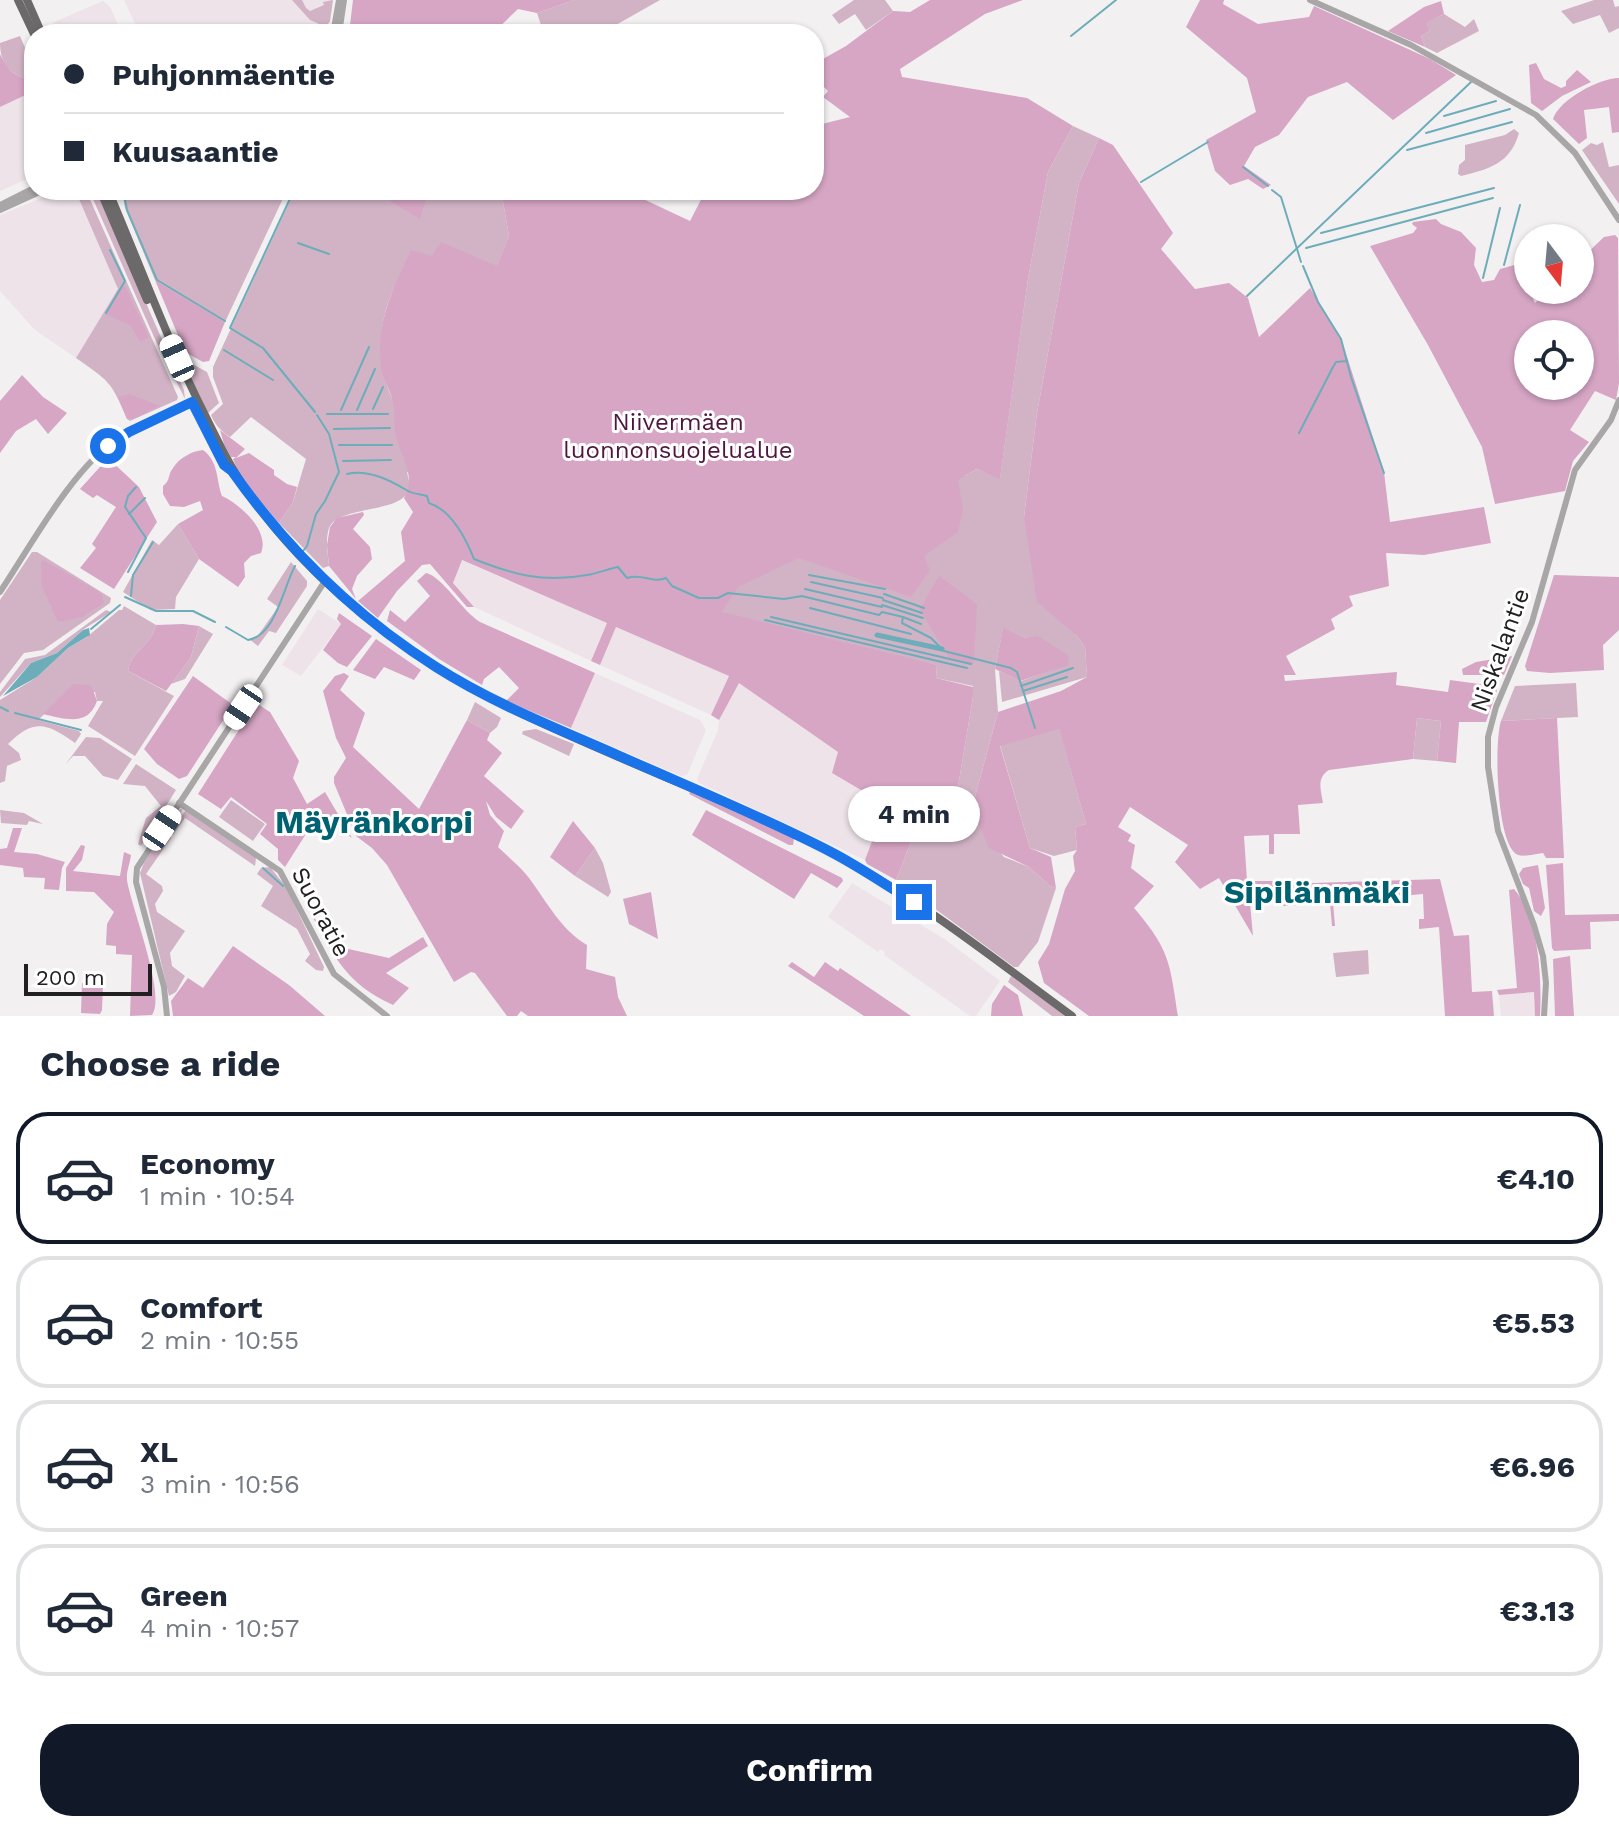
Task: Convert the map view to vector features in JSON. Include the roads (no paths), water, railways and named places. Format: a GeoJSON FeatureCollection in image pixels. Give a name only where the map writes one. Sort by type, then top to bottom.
{"type":"FeatureCollection","features":[{"type":"Feature","properties":{"kind":"main road"},"geometry":{"type":"LineString","coordinates":[[18,0],[29,24]]}},
{"type":"Feature","properties":{"kind":"main road"},"geometry":{"type":"LineString","coordinates":[[27,0],[38,24]]}},
{"type":"Feature","properties":{"kind":"main road"},"geometry":{"type":"LineString","coordinates":[[104,200],[194,400],[232,471],[285,540],[325,581],[416,653],[478,691],[521,713],[736,807],[852,864],[914,902],[1072,1016]]}},
{"type":"Feature","properties":{"kind":"main road"},"geometry":{"type":"LineString","coordinates":[[112,200],[194,400]]}},
{"type":"Feature","properties":{"kind":"street"},"geometry":{"type":"LineString","coordinates":[[338,24],[342,0]]}},
{"type":"Feature","properties":{"kind":"street"},"geometry":{"type":"LineString","coordinates":[[1310,0],[1411,45],[1536,115],[1575,153],[1619,220]]}},
{"type":"Feature","properties":{"kind":"street"},"geometry":{"type":"LineString","coordinates":[[1,206],[24,193]]}},
{"type":"Feature","properties":{"kind":"street"},"geometry":{"type":"LineString","coordinates":[[1,206],[24,197]]}},
{"type":"Feature","properties":{"kind":"street"},"geometry":{"type":"LineString","coordinates":[[0,592],[71,486],[99,453],[129,432],[194,400]]}},
{"type":"Feature","properties":{"kind":"street","name":"Niskalantie"},"geometry":{"type":"LineString","coordinates":[[1544,1016],[1546,983],[1543,956],[1495,821],[1487,761],[1488,737],[1496,707],[1532,622],[1575,470],[1611,420],[1619,400]]}},
{"type":"Feature","properties":{"kind":"street"},"geometry":{"type":"LineString","coordinates":[[167,1016],[162,976],[136,875],[138,864],[325,581]]}},
{"type":"Feature","properties":{"kind":"street","name":"Suoratie"},"geometry":{"type":"LineString","coordinates":[[179,803],[280,871],[334,974],[387,1016]]}},
{"type":"Feature","properties":{"kind":"water"},"geometry":{"type":"Polygon","coordinates":[[[89,628],[90,635],[68,648],[37,677],[3,696],[31,663],[57,653],[89,628]]]}},
{"type":"Feature","properties":{"kind":"waterway"},"geometry":{"type":"LineString","coordinates":[[1071,36],[1116,0]]}},
{"type":"Feature","properties":{"kind":"waterway"},"geometry":{"type":"LineString","coordinates":[[1247,296],[1471,82]]}},
{"type":"Feature","properties":{"kind":"waterway"},"geometry":{"type":"LineString","coordinates":[[1444,116],[1496,101]]}},
{"type":"Feature","properties":{"kind":"waterway"},"geometry":{"type":"LineString","coordinates":[[1426,133],[1510,109]]}},
{"type":"Feature","properties":{"kind":"waterway"},"geometry":{"type":"LineString","coordinates":[[1407,150],[1512,122]]}},
{"type":"Feature","properties":{"kind":"waterway"},"geometry":{"type":"LineString","coordinates":[[1141,182],[1208,142]]}},
{"type":"Feature","properties":{"kind":"waterway"},"geometry":{"type":"LineString","coordinates":[[1243,167],[1268,186]]}},
{"type":"Feature","properties":{"kind":"waterway"},"geometry":{"type":"LineString","coordinates":[[1321,233],[1494,188]]}},
{"type":"Feature","properties":{"kind":"waterway"},"geometry":{"type":"LineString","coordinates":[[1272,190],[1281,197],[1301,262]]}},
{"type":"Feature","properties":{"kind":"waterway"},"geometry":{"type":"LineString","coordinates":[[1306,248],[1493,198]]}},
{"type":"Feature","properties":{"kind":"waterway"},"geometry":{"type":"LineString","coordinates":[[125,200],[157,280],[225,321]]}},
{"type":"Feature","properties":{"kind":"waterway"},"geometry":{"type":"LineString","coordinates":[[289,200],[230,328],[263,348],[315,412]]}},
{"type":"Feature","properties":{"kind":"waterway"},"geometry":{"type":"LineString","coordinates":[[1504,265],[1520,205]]}},
{"type":"Feature","properties":{"kind":"waterway"},"geometry":{"type":"LineString","coordinates":[[1483,278],[1500,208]]}},
{"type":"Feature","properties":{"kind":"waterway"},"geometry":{"type":"LineString","coordinates":[[298,243],[329,254]]}},
{"type":"Feature","properties":{"kind":"waterway"},"geometry":{"type":"LineString","coordinates":[[106,313],[125,281],[110,250]]}},
{"type":"Feature","properties":{"kind":"waterway"},"geometry":{"type":"LineString","coordinates":[[1303,266],[1318,302],[1341,339],[1384,473]]}},
{"type":"Feature","properties":{"kind":"waterway"},"geometry":{"type":"LineString","coordinates":[[341,410],[369,347]]}},
{"type":"Feature","properties":{"kind":"waterway"},"geometry":{"type":"LineString","coordinates":[[224,350],[273,380]]}},
{"type":"Feature","properties":{"kind":"waterway"},"geometry":{"type":"LineString","coordinates":[[1299,433],[1336,362],[1347,361]]}},
{"type":"Feature","properties":{"kind":"waterway"},"geometry":{"type":"LineString","coordinates":[[357,410],[375,369]]}},
{"type":"Feature","properties":{"kind":"waterway"},"geometry":{"type":"LineString","coordinates":[[373,409],[383,387]]}},
{"type":"Feature","properties":{"kind":"waterway"},"geometry":{"type":"LineString","coordinates":[[327,414],[388,414]]}},
{"type":"Feature","properties":{"kind":"waterway"},"geometry":{"type":"LineString","coordinates":[[303,551],[316,514],[339,472],[329,434],[317,415]]}},
{"type":"Feature","properties":{"kind":"waterway"},"geometry":{"type":"LineString","coordinates":[[334,429],[390,428]]}},
{"type":"Feature","properties":{"kind":"waterway"},"geometry":{"type":"LineString","coordinates":[[339,445],[392,445]]}},
{"type":"Feature","properties":{"kind":"waterway"},"geometry":{"type":"LineString","coordinates":[[343,461],[391,460]]}},
{"type":"Feature","properties":{"kind":"waterway"},"geometry":{"type":"LineString","coordinates":[[347,474],[371,474],[410,492],[427,496],[429,503],[444,512],[457,526],[474,559],[516,573],[557,578],[618,567],[627,578],[666,578],[672,586],[699,598],[718,598],[728,593],[784,599],[802,596],[879,615],[882,612],[903,617],[902,623],[931,638],[944,651],[1017,672],[1035,728]]}},
{"type":"Feature","properties":{"kind":"waterway"},"geometry":{"type":"LineString","coordinates":[[128,572],[146,538],[125,507],[128,496],[136,487]]}},
{"type":"Feature","properties":{"kind":"waterway"},"geometry":{"type":"LineString","coordinates":[[129,514],[145,498]]}},
{"type":"Feature","properties":{"kind":"waterway"},"geometry":{"type":"LineString","coordinates":[[131,596],[133,575],[153,542]]}},
{"type":"Feature","properties":{"kind":"waterway"},"geometry":{"type":"LineString","coordinates":[[226,627],[248,640],[258,636],[278,609],[295,566]]}},
{"type":"Feature","properties":{"kind":"waterway"},"geometry":{"type":"LineString","coordinates":[[809,575],[885,589]]}},
{"type":"Feature","properties":{"kind":"waterway"},"geometry":{"type":"LineString","coordinates":[[811,582],[883,598]]}},
{"type":"Feature","properties":{"kind":"waterway"},"geometry":{"type":"LineString","coordinates":[[805,589],[882,607]]}},
{"type":"Feature","properties":{"kind":"waterway"},"geometry":{"type":"LineString","coordinates":[[884,594],[924,608]]}},
{"type":"Feature","properties":{"kind":"waterway"},"geometry":{"type":"LineString","coordinates":[[125,597],[156,611],[193,611],[215,622]]}},
{"type":"Feature","properties":{"kind":"waterway"},"geometry":{"type":"LineString","coordinates":[[883,600],[922,613]]}},
{"type":"Feature","properties":{"kind":"waterway"},"geometry":{"type":"LineString","coordinates":[[91,629],[120,605]]}},
{"type":"Feature","properties":{"kind":"waterway"},"geometry":{"type":"LineString","coordinates":[[882,605],[923,618]]}},
{"type":"Feature","properties":{"kind":"waterway"},"geometry":{"type":"LineString","coordinates":[[810,608],[911,634]]}},
{"type":"Feature","properties":{"kind":"waterway"},"geometry":{"type":"LineString","coordinates":[[771,617],[971,664]]}},
{"type":"Feature","properties":{"kind":"waterway"},"geometry":{"type":"LineString","coordinates":[[903,617],[921,624]]}},
{"type":"Feature","properties":{"kind":"waterway"},"geometry":{"type":"LineString","coordinates":[[765,620],[967,668]]}},
{"type":"Feature","properties":{"kind":"waterway"},"geometry":{"type":"LineString","coordinates":[[877,635],[942,649]]}},
{"type":"Feature","properties":{"kind":"waterway"},"geometry":{"type":"LineString","coordinates":[[1021,686],[1073,668]]}},
{"type":"Feature","properties":{"kind":"waterway"},"geometry":{"type":"LineString","coordinates":[[1023,691],[1067,677]]}},
{"type":"Feature","properties":{"kind":"waterway"},"geometry":{"type":"LineString","coordinates":[[0,707],[8,711]]}},
{"type":"Feature","properties":{"kind":"waterway"},"geometry":{"type":"LineString","coordinates":[[15,713],[81,730]]}},
{"type":"Feature","properties":{"kind":"waterway"},"geometry":{"type":"LineString","coordinates":[[263,868],[283,886]]}},
{"type":"Feature","properties":{"kind":"district","name":"Mäyränkorpi"},"geometry":{"type":"Point","coordinates":[374,822]}},
{"type":"Feature","properties":{"kind":"district","name":"Sipilänmäki"},"geometry":{"type":"Point","coordinates":[1317,892]}},
{"type":"Feature","properties":{"kind":"park label","name":"Niivermäen luonnonsuojelualue"},"geometry":{"type":"Point","coordinates":[678,436]}}]}
